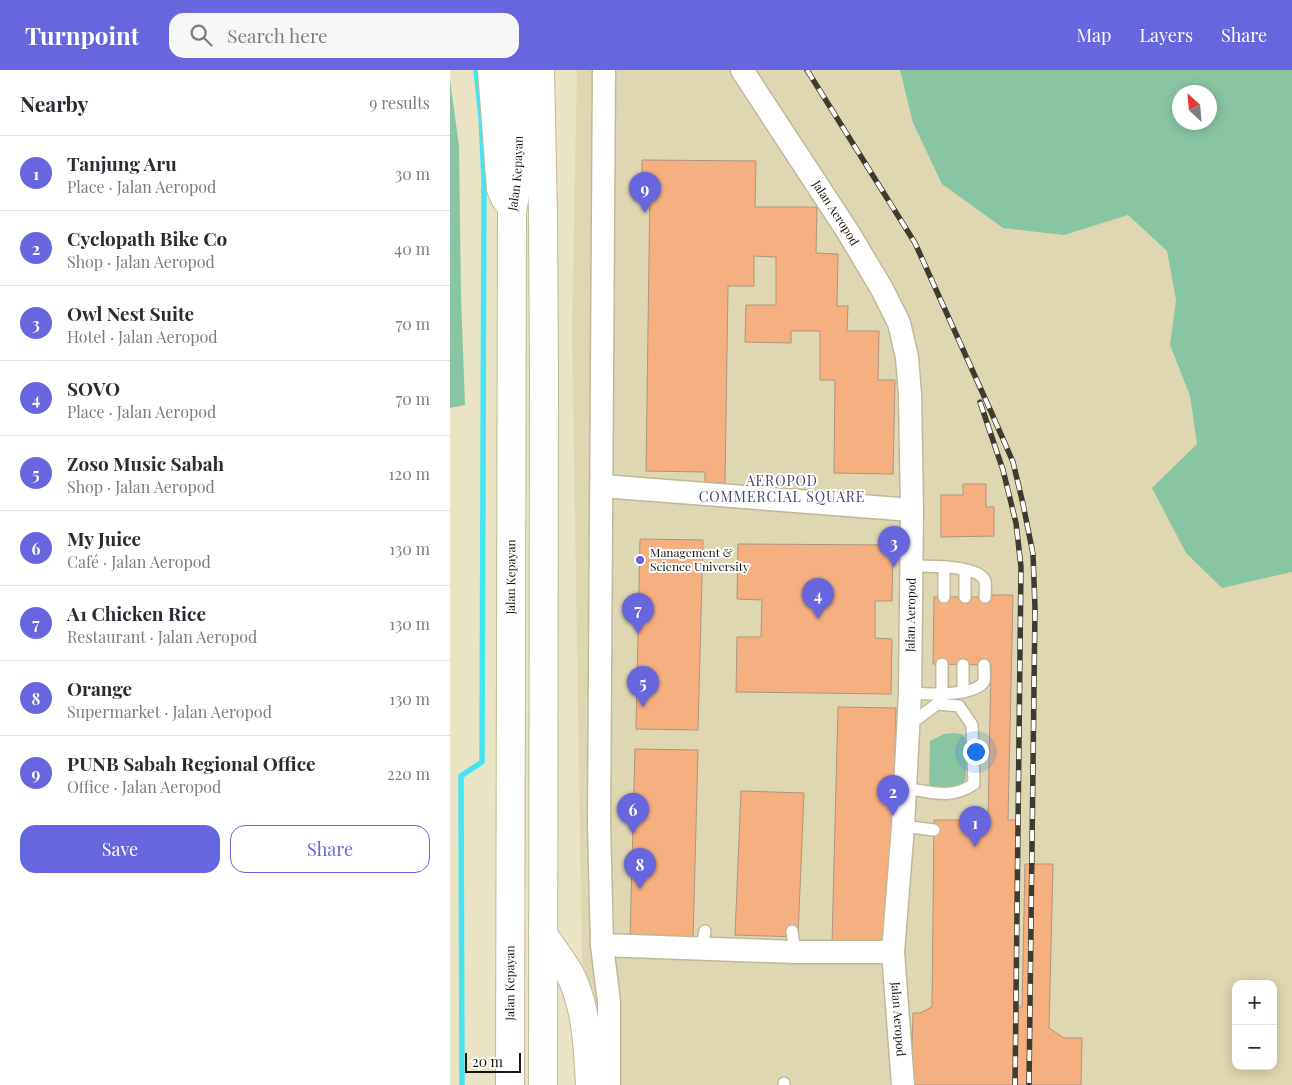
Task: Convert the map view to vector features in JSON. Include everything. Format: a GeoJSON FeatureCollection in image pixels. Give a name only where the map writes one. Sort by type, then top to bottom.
{"type":"FeatureCollection","features":[{"type":"Feature","properties":{"kind":"highway"},"geometry":{"type":"LineString","coordinates":[[492,70],[501,189],[512,212]]}},
{"type":"Feature","properties":{"kind":"highway","name":"Jalan Kepayan"},"geometry":{"type":"LineString","coordinates":[[510,1085],[512,212],[518,184],[519,137],[516,70]]}},
{"type":"Feature","properties":{"kind":"highway","name":"Jalan Kepayan"},"geometry":{"type":"LineString","coordinates":[[540,70],[544,362],[544,1085]]}},
{"type":"Feature","properties":{"kind":"highway"},"geometry":{"type":"LineString","coordinates":[[541,141],[551,70]]}},
{"type":"Feature","properties":{"kind":"highway"},"geometry":{"type":"LineString","coordinates":[[543,934],[574,981],[584,1015],[590,1085]]}},
{"type":"Feature","properties":{"kind":"street"},"geometry":{"type":"LineString","coordinates":[[595,70],[588,247],[590,363],[593,416],[602,435]]}},
{"type":"Feature","properties":{"kind":"street"},"geometry":{"type":"LineString","coordinates":[[604,70],[599,814],[602,945],[609,1002],[609,1085]]}},
{"type":"Feature","properties":{"kind":"street","name":"Jalan Aeropod"},"geometry":{"type":"LineString","coordinates":[[742,70],[848,232],[882,289],[899,323],[907,357],[910,394],[912,510],[910,693],[903,826],[892,952],[903,1085]]}},
{"type":"Feature","properties":{"kind":"street"},"geometry":{"type":"LineString","coordinates":[[602,486],[912,510]]}},
{"type":"Feature","properties":{"kind":"street"},"geometry":{"type":"LineString","coordinates":[[602,945],[703,940],[793,942],[892,952]]}},
{"type":"Feature","properties":{"kind":"lane"},"geometry":{"type":"LineString","coordinates":[[912,566],[944,567],[973,571],[985,581],[985,597]]}},
{"type":"Feature","properties":{"kind":"lane"},"geometry":{"type":"LineString","coordinates":[[944,567],[944,597]]}},
{"type":"Feature","properties":{"kind":"lane"},"geometry":{"type":"LineString","coordinates":[[965,570],[965,598]]}},
{"type":"Feature","properties":{"kind":"lane"},"geometry":{"type":"LineString","coordinates":[[942,664],[942,695]]}},
{"type":"Feature","properties":{"kind":"lane"},"geometry":{"type":"LineString","coordinates":[[963,665],[963,691]]}},
{"type":"Feature","properties":{"kind":"lane"},"geometry":{"type":"LineString","coordinates":[[910,693],[942,695],[963,691],[982,683],[984,679],[984,665]]}},
{"type":"Feature","properties":{"kind":"lane"},"geometry":{"type":"LineString","coordinates":[[905,788],[946,794],[962,792],[974,784],[972,725],[959,706],[937,704],[909,726]]}},
{"type":"Feature","properties":{"kind":"lane"},"geometry":{"type":"LineString","coordinates":[[903,826],[934,830]]}},
{"type":"Feature","properties":{"kind":"shaded area","name":"AEROPOD COMMERCIAL SQUARE"},"geometry":{"type":"Polygon","coordinates":[[[577,70],[900,70],[913,123],[1064,235],[1128,215],[1167,251],[1176,300],[1170,345],[1190,396],[1197,444],[1267,578],[1292,572],[1292,1085],[621,1085],[621,1070],[606,1064],[582,965],[572,330],[577,70]]]}},
{"type":"Feature","properties":{"kind":"green space"},"geometry":{"type":"Polygon","coordinates":[[[900,70],[1292,70],[1292,572],[1222,588],[1186,553],[1152,488],[1197,444],[1190,396],[1170,345],[1176,300],[1167,251],[1128,215],[1064,235],[1003,228],[942,184],[913,123],[900,70]]]}},
{"type":"Feature","properties":{"kind":"green space"},"geometry":{"type":"Polygon","coordinates":[[[450,80],[459,146],[465,405],[450,408],[450,80]]]}},
{"type":"Feature","properties":{"kind":"green space"},"geometry":{"type":"Polygon","coordinates":[[[944,734],[962,734],[966,740],[966,778],[962,785],[954,789],[929,787],[930,741],[944,734]]]}},
{"type":"Feature","properties":{"kind":"building"},"geometry":{"type":"Polygon","coordinates":[[[642,160],[756,161],[755,207],[817,207],[816,253],[838,254],[837,306],[848,306],[847,331],[879,331],[878,380],[895,380],[893,474],[834,473],[835,380],[820,380],[820,331],[791,331],[791,343],[745,342],[746,305],[776,305],[776,257],[754,256],[754,286],[728,286],[725,483],[705,483],[705,472],[646,471],[650,188],[642,188],[642,160]]]}},
{"type":"Feature","properties":{"kind":"building"},"geometry":{"type":"Polygon","coordinates":[[[963,484],[986,484],[986,507],[994,507],[994,536],[941,537],[941,495],[963,495],[963,484]]]}},
{"type":"Feature","properties":{"kind":"building"},"geometry":{"type":"Polygon","coordinates":[[[640,539],[703,540],[698,730],[636,729],[640,539]]]}},
{"type":"Feature","properties":{"kind":"building"},"geometry":{"type":"Polygon","coordinates":[[[738,544],[893,545],[892,601],[875,601],[875,638],[892,639],[891,694],[736,692],[737,637],[761,637],[762,600],[737,599],[738,544]]]}},
{"type":"Feature","properties":{"kind":"building"},"geometry":{"type":"Polygon","coordinates":[[[992,595],[1013,595],[1008,820],[1017,820],[1015,1003],[1022,1008],[1025,864],[1053,864],[1049,1028],[1064,1038],[1082,1038],[1081,1085],[911,1085],[913,1013],[920,1013],[932,1007],[934,820],[988,820],[991,665],[933,664],[934,597],[992,597],[992,595]]]}},
{"type":"Feature","properties":{"kind":"building"},"geometry":{"type":"Polygon","coordinates":[[[838,707],[896,708],[890,944],[832,943],[838,707]]]}},
{"type":"Feature","properties":{"kind":"building"},"geometry":{"type":"Polygon","coordinates":[[[635,749],[698,750],[693,940],[630,939],[635,749]]]}},
{"type":"Feature","properties":{"kind":"building"},"geometry":{"type":"Polygon","coordinates":[[[741,791],[804,793],[798,937],[735,935],[741,791]]]}},
{"type":"Feature","properties":{"kind":"waterway"},"geometry":{"type":"LineString","coordinates":[[462,1085],[461,776],[482,762],[484,180],[481,117],[476,70]]}},
{"type":"Feature","properties":{"kind":"railway"},"geometry":{"type":"LineString","coordinates":[[807,70],[915,243],[1013,462],[1023,504],[1033,554],[1035,608],[1029,1085]]}},
{"type":"Feature","properties":{"kind":"railway"},"geometry":{"type":"LineString","coordinates":[[980,402],[1003,470],[1016,523],[1021,567],[1015,1085]]}},
{"type":"Feature","properties":{"kind":"place","name":"PUNB Sabah Regional Office"},"geometry":{"type":"Point","coordinates":[645,213]}},
{"type":"Feature","properties":{"kind":"place","name":"Management & Science University"},"geometry":{"type":"Point","coordinates":[640,560]}},
{"type":"Feature","properties":{"kind":"place","name":"Owl Nest Suite"},"geometry":{"type":"Point","coordinates":[894,567]}},
{"type":"Feature","properties":{"kind":"place","name":"SOVO"},"geometry":{"type":"Point","coordinates":[818,619]}},
{"type":"Feature","properties":{"kind":"place","name":"A1 Chicken Rice"},"geometry":{"type":"Point","coordinates":[638,634]}},
{"type":"Feature","properties":{"kind":"place","name":"Zoso Music Sabah"},"geometry":{"type":"Point","coordinates":[643,707]}},
{"type":"Feature","properties":{"kind":"place","name":"Cyclopath Bike Co"},"geometry":{"type":"Point","coordinates":[893,816]}},
{"type":"Feature","properties":{"kind":"place","name":"My Juice"},"geometry":{"type":"Point","coordinates":[633,834]}},
{"type":"Feature","properties":{"kind":"place","name":"Tanjung Aru"},"geometry":{"type":"Point","coordinates":[975,847]}},
{"type":"Feature","properties":{"kind":"place","name":"Orange"},"geometry":{"type":"Point","coordinates":[640,889]}},
{"type":"Feature","properties":{"kind":"district","name":"AEROPOD COMMERCIAL SQUARE"},"geometry":{"type":"Point","coordinates":[782,490]}}]}
